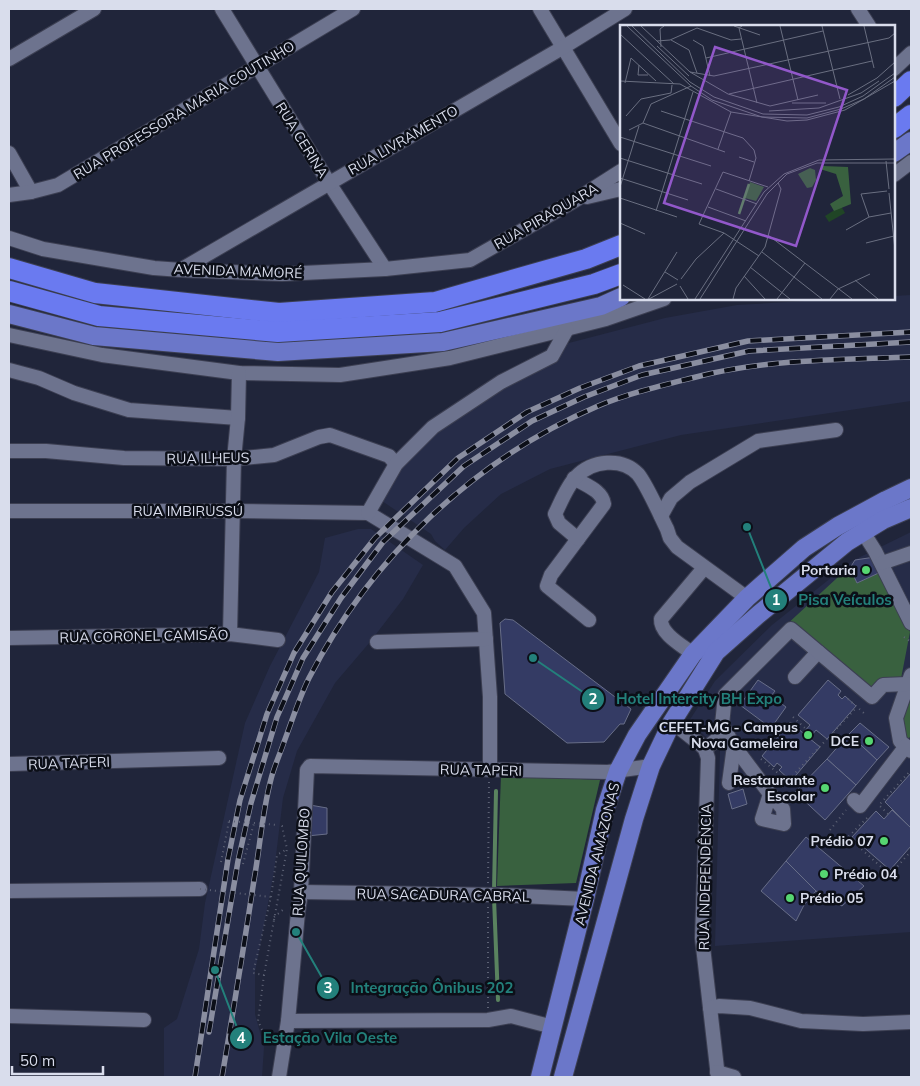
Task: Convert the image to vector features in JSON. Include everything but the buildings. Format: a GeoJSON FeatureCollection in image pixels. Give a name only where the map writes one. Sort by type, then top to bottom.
{"type":"FeatureCollection","features":[{"type":"Feature","properties":{"kind":"highway"},"geometry":{"type":"LineString","coordinates":[[895,96],[911,81]]}},
{"type":"Feature","properties":{"kind":"highway"},"geometry":{"type":"LineString","coordinates":[[895,127],[911,115]]}},
{"type":"Feature","properties":{"kind":"highway"},"geometry":{"type":"LineString","coordinates":[[9,268],[95,293],[279,313],[435,302],[586,259],[620,245]]}},
{"type":"Feature","properties":{"kind":"highway"},"geometry":{"type":"LineString","coordinates":[[9,291],[99,316],[278,332],[440,322],[594,284],[620,274]]}},
{"type":"Feature","properties":{"kind":"main road"},"geometry":{"type":"LineString","coordinates":[[895,152],[911,141]]}},
{"type":"Feature","properties":{"kind":"main road"},"geometry":{"type":"LineString","coordinates":[[9,314],[94,336],[278,352],[443,342],[601,306],[620,297]]}},
{"type":"Feature","properties":{"kind":"main road","name":"AVENIDA AMAZONAS"},"geometry":{"type":"LineString","coordinates":[[540,1077],[585,899],[605,810],[618,771],[637,735],[693,654],[746,598],[804,548],[838,526],[911,488]]}},
{"type":"Feature","properties":{"kind":"main road","name":"AVENIDA AMAZONAS"},"geometry":{"type":"LineString","coordinates":[[563,1077],[634,819],[651,766],[672,722],[716,652],[843,545],[884,520],[911,508]]}},
{"type":"Feature","properties":{"kind":"street"},"geometry":{"type":"LineString","coordinates":[[9,59],[94,9]]}},
{"type":"Feature","properties":{"kind":"street","name":"RUA CERINA"},"geometry":{"type":"LineString","coordinates":[[222,9],[329,183],[385,269]]}},
{"type":"Feature","properties":{"kind":"street","name":"RUA PROFESSORA MARIA COUTINHO"},"geometry":{"type":"LineString","coordinates":[[9,195],[58,186],[353,9]]}},
{"type":"Feature","properties":{"kind":"street"},"geometry":{"type":"LineString","coordinates":[[540,9],[620,142]]}},
{"type":"Feature","properties":{"kind":"street","name":"RUA LIVRAMENTO"},"geometry":{"type":"LineString","coordinates":[[181,270],[562,48],[625,9]]}},
{"type":"Feature","properties":{"kind":"street"},"geometry":{"type":"LineString","coordinates":[[858,9],[868,25]]}},
{"type":"Feature","properties":{"kind":"street"},"geometry":{"type":"LineString","coordinates":[[895,66],[911,53]]}},
{"type":"Feature","properties":{"kind":"street"},"geometry":{"type":"LineString","coordinates":[[9,153],[31,192]]}},
{"type":"Feature","properties":{"kind":"street"},"geometry":{"type":"LineString","coordinates":[[895,174],[911,162]]}},
{"type":"Feature","properties":{"kind":"street","name":"RUA PIRAQUARA"},"geometry":{"type":"LineString","coordinates":[[470,260],[620,172]]}},
{"type":"Feature","properties":{"kind":"street"},"geometry":{"type":"LineString","coordinates":[[574,200],[620,189]]}},
{"type":"Feature","properties":{"kind":"street","name":"AVENIDA MAMORÉ"},"geometry":{"type":"LineString","coordinates":[[9,238],[43,249],[154,268],[181,270],[282,274],[385,269],[470,260]]}},
{"type":"Feature","properties":{"kind":"street"},"geometry":{"type":"LineString","coordinates":[[9,335],[102,355],[239,373],[340,375],[450,358],[606,320],[661,300]]}},
{"type":"Feature","properties":{"kind":"street"},"geometry":{"type":"LineString","coordinates":[[490,770],[490,697],[484,613],[455,566],[368,513],[396,464],[434,427],[502,382],[552,356],[568,329]]}},
{"type":"Feature","properties":{"kind":"street"},"geometry":{"type":"LineString","coordinates":[[9,370],[38,378],[74,393],[129,410],[238,418]]}},
{"type":"Feature","properties":{"kind":"street"},"geometry":{"type":"LineString","coordinates":[[230,634],[234,459],[238,418],[239,373]]}},
{"type":"Feature","properties":{"kind":"street"},"geometry":{"type":"LineString","coordinates":[[661,516],[671,498],[690,482],[758,441],[836,430]]}},
{"type":"Feature","properties":{"kind":"street","name":"RUA ILHEUS"},"geometry":{"type":"LineString","coordinates":[[9,451],[46,451],[124,458],[234,459],[274,455],[319,437],[330,436],[389,456],[396,464]]}},
{"type":"Feature","properties":{"kind":"street"},"geometry":{"type":"LineString","coordinates":[[578,539],[559,523],[555,514],[574,478],[583,470],[601,464],[616,462],[629,466],[639,476],[661,516],[670,538],[677,547],[746,598]]}},
{"type":"Feature","properties":{"kind":"street"},"geometry":{"type":"LineString","coordinates":[[574,478],[603,497],[604,504],[551,575],[548,586],[589,620]]}},
{"type":"Feature","properties":{"kind":"street","name":"RUA IMBIRUSSÚ"},"geometry":{"type":"LineString","coordinates":[[9,511],[368,513]]}},
{"type":"Feature","properties":{"kind":"street"},"geometry":{"type":"LineString","coordinates":[[863,532],[882,563],[911,623]]}},
{"type":"Feature","properties":{"kind":"street"},"geometry":{"type":"LineString","coordinates":[[882,563],[911,554]]}},
{"type":"Feature","properties":{"kind":"street"},"geometry":{"type":"LineString","coordinates":[[693,654],[664,630],[661,625],[661,619],[704,568]]}},
{"type":"Feature","properties":{"kind":"street"},"geometry":{"type":"LineString","coordinates":[[776,791],[734,746],[722,725],[725,695],[791,629],[872,697],[883,685],[909,679]]}},
{"type":"Feature","properties":{"kind":"street","name":"RUA CORONEL CAMISÃO"},"geometry":{"type":"LineString","coordinates":[[9,638],[230,634],[278,640]]}},
{"type":"Feature","properties":{"kind":"street"},"geometry":{"type":"LineString","coordinates":[[378,642],[486,639]]}},
{"type":"Feature","properties":{"kind":"street"},"geometry":{"type":"LineString","coordinates":[[795,677],[818,652]]}},
{"type":"Feature","properties":{"kind":"street"},"geometry":{"type":"LineString","coordinates":[[854,800],[860,806],[908,748],[900,741],[896,718],[909,679]]}},
{"type":"Feature","properties":{"kind":"street"},"geometry":{"type":"LineString","coordinates":[[672,722],[704,749],[726,732]]}},
{"type":"Feature","properties":{"kind":"street"},"geometry":{"type":"LineString","coordinates":[[729,783],[734,746]]}},
{"type":"Feature","properties":{"kind":"street","name":"RUA INDEPENDÊNCIA"},"geometry":{"type":"LineString","coordinates":[[704,749],[708,758],[702,938],[718,1074]]}},
{"type":"Feature","properties":{"kind":"street","name":"RUA TAPERI"},"geometry":{"type":"LineString","coordinates":[[9,764],[219,758]]}},
{"type":"Feature","properties":{"kind":"street","name":"RUA TAPERI"},"geometry":{"type":"LineString","coordinates":[[310,766],[618,771],[651,766]]}},
{"type":"Feature","properties":{"kind":"street","name":"RUA QUILOMBO"},"geometry":{"type":"LineString","coordinates":[[279,1077],[288,1021],[298,912],[302,892],[307,770],[310,766]]}},
{"type":"Feature","properties":{"kind":"street"},"geometry":{"type":"LineString","coordinates":[[9,891],[200,889]]}},
{"type":"Feature","properties":{"kind":"street","name":"RUA SACADURA CABRAL"},"geometry":{"type":"LineString","coordinates":[[302,892],[493,895],[585,899]]}},
{"type":"Feature","properties":{"kind":"street"},"geometry":{"type":"LineString","coordinates":[[710,1008],[719,1006],[750,1008],[802,1021],[863,1024],[911,1022]]}},
{"type":"Feature","properties":{"kind":"street"},"geometry":{"type":"LineString","coordinates":[[9,1016],[144,1020]]}},
{"type":"Feature","properties":{"kind":"street"},"geometry":{"type":"LineString","coordinates":[[288,1021],[488,1020],[511,1016],[553,1028]]}},
{"type":"Feature","properties":{"kind":"street"},"geometry":{"type":"LineString","coordinates":[[718,1074],[734,1077]]}},
{"type":"Feature","properties":{"kind":"path"},"geometry":{"type":"LineString","coordinates":[[904,637],[911,642]]}},
{"type":"Feature","properties":{"kind":"path"},"geometry":{"type":"LineString","coordinates":[[848,699],[865,714]]}},
{"type":"Feature","properties":{"kind":"path"},"geometry":{"type":"LineString","coordinates":[[776,791],[857,707]]}},
{"type":"Feature","properties":{"kind":"path"},"geometry":{"type":"LineString","coordinates":[[792,716],[806,729]]}},
{"type":"Feature","properties":{"kind":"path"},"geometry":{"type":"LineString","coordinates":[[757,755],[779,774]]}},
{"type":"Feature","properties":{"kind":"path"},"geometry":{"type":"LineString","coordinates":[[488,1020],[493,895],[490,770]]}},
{"type":"Feature","properties":{"kind":"path"},"geometry":{"type":"LineString","coordinates":[[888,814],[879,805],[911,770]]}},
{"type":"Feature","properties":{"kind":"path"},"geometry":{"type":"LineString","coordinates":[[867,818],[848,837],[890,875],[911,851]]}},
{"type":"Feature","properties":{"kind":"path"},"geometry":{"type":"LineString","coordinates":[[221,862],[228,821],[282,826],[287,849],[264,975],[258,1021],[264,1034],[274,1041],[285,1044]]}},
{"type":"Feature","properties":{"kind":"path"},"geometry":{"type":"LineString","coordinates":[[243,864],[254,823]]}},
{"type":"Feature","properties":{"kind":"path"},"geometry":{"type":"LineString","coordinates":[[264,975],[253,973],[271,897],[277,855],[287,849]]}},
{"type":"Feature","properties":{"kind":"path"},"geometry":{"type":"LineString","coordinates":[[200,889],[271,897]]}},
{"type":"Feature","properties":{"kind":"shaded area"},"geometry":{"type":"Polygon","coordinates":[[[911,295],[911,401],[681,435],[550,469],[501,494],[464,528],[445,550],[435,541],[431,534],[382,501],[394,472],[430,436],[565,344],[665,318],[737,305],[821,300],[895,300],[895,296],[911,295]]]}},
{"type":"Feature","properties":{"kind":"shaded area"},"geometry":{"type":"Polygon","coordinates":[[[358,529],[371,529],[423,565],[403,599],[335,683],[297,751],[283,798],[274,872],[255,972],[255,1014],[264,1047],[262,1077],[164,1077],[164,1028],[177,1019],[199,949],[205,903],[245,723],[270,666],[319,572],[325,538],[358,529]]]}},
{"type":"Feature","properties":{"kind":"shaded area","name":"CEFET-MG - Campus Nova Gameleira"},"geometry":{"type":"Polygon","coordinates":[[[911,532],[911,932],[715,946],[720,750],[689,721],[715,681],[772,625],[852,561],[911,532]]]}},
{"type":"Feature","properties":{"kind":"green space"},"geometry":{"type":"Polygon","coordinates":[[[850,568],[857,583],[883,571],[910,632],[900,684],[872,697],[784,627],[850,568]]]}},
{"type":"Feature","properties":{"kind":"green space"},"geometry":{"type":"Polygon","coordinates":[[[911,685],[911,736],[907,740],[900,720],[911,685]]]}},
{"type":"Feature","properties":{"kind":"green space"},"geometry":{"type":"Polygon","coordinates":[[[501,775],[600,780],[576,883],[497,886],[501,775]]]}},
{"type":"Feature","properties":{"kind":"waterway"},"geometry":{"type":"LineString","coordinates":[[494,891],[496,791]]}},
{"type":"Feature","properties":{"kind":"waterway"},"geometry":{"type":"LineString","coordinates":[[494,898],[498,1000]]}},
{"type":"Feature","properties":{"kind":"railway"},"geometry":{"type":"LineString","coordinates":[[195,1077],[228,859],[240,800],[267,714],[294,653],[332,592],[375,538],[458,458],[527,412],[580,388],[639,366],[748,341],[911,332]]}},
{"type":"Feature","properties":{"kind":"railway"},"geometry":{"type":"LineString","coordinates":[[209,1032],[238,861],[251,803],[277,717],[303,658],[341,598],[383,542],[464,466],[532,421],[584,397],[642,375],[749,351],[911,342]]}},
{"type":"Feature","properties":{"kind":"railway"},"geometry":{"type":"LineString","coordinates":[[222,1077],[268,792],[299,702],[309,678],[334,634],[362,593],[430,517],[468,484],[509,454],[552,428],[610,401],[684,380],[749,367],[803,361],[911,357]]}},
{"type":"Feature","properties":{"kind":"place","name":"Pisa Veículos"},"geometry":{"type":"Point","coordinates":[747,527]}},
{"type":"Feature","properties":{"kind":"place","name":"Portaria"},"geometry":{"type":"Point","coordinates":[866,570]}},
{"type":"Feature","properties":{"kind":"place","name":"Hotel Intercity BH Expo"},"geometry":{"type":"Point","coordinates":[533,658]}},
{"type":"Feature","properties":{"kind":"place","name":"CEFET-MG - Campus Nova Gameleira"},"geometry":{"type":"Point","coordinates":[808,735]}},
{"type":"Feature","properties":{"kind":"place","name":"DCE"},"geometry":{"type":"Point","coordinates":[869,741]}},
{"type":"Feature","properties":{"kind":"place","name":"Restaurante Escolar"},"geometry":{"type":"Point","coordinates":[825,788]}},
{"type":"Feature","properties":{"kind":"place","name":"Prédio 07"},"geometry":{"type":"Point","coordinates":[884,841]}},
{"type":"Feature","properties":{"kind":"place","name":"Prédio 04"},"geometry":{"type":"Point","coordinates":[824,874]}},
{"type":"Feature","properties":{"kind":"place","name":"Prédio 05"},"geometry":{"type":"Point","coordinates":[790,898]}},
{"type":"Feature","properties":{"kind":"place","name":"Integração Ônibus 202"},"geometry":{"type":"Point","coordinates":[296,932]}},
{"type":"Feature","properties":{"kind":"place","name":"Estação Vila Oeste"},"geometry":{"type":"Point","coordinates":[215,970]}}]}
